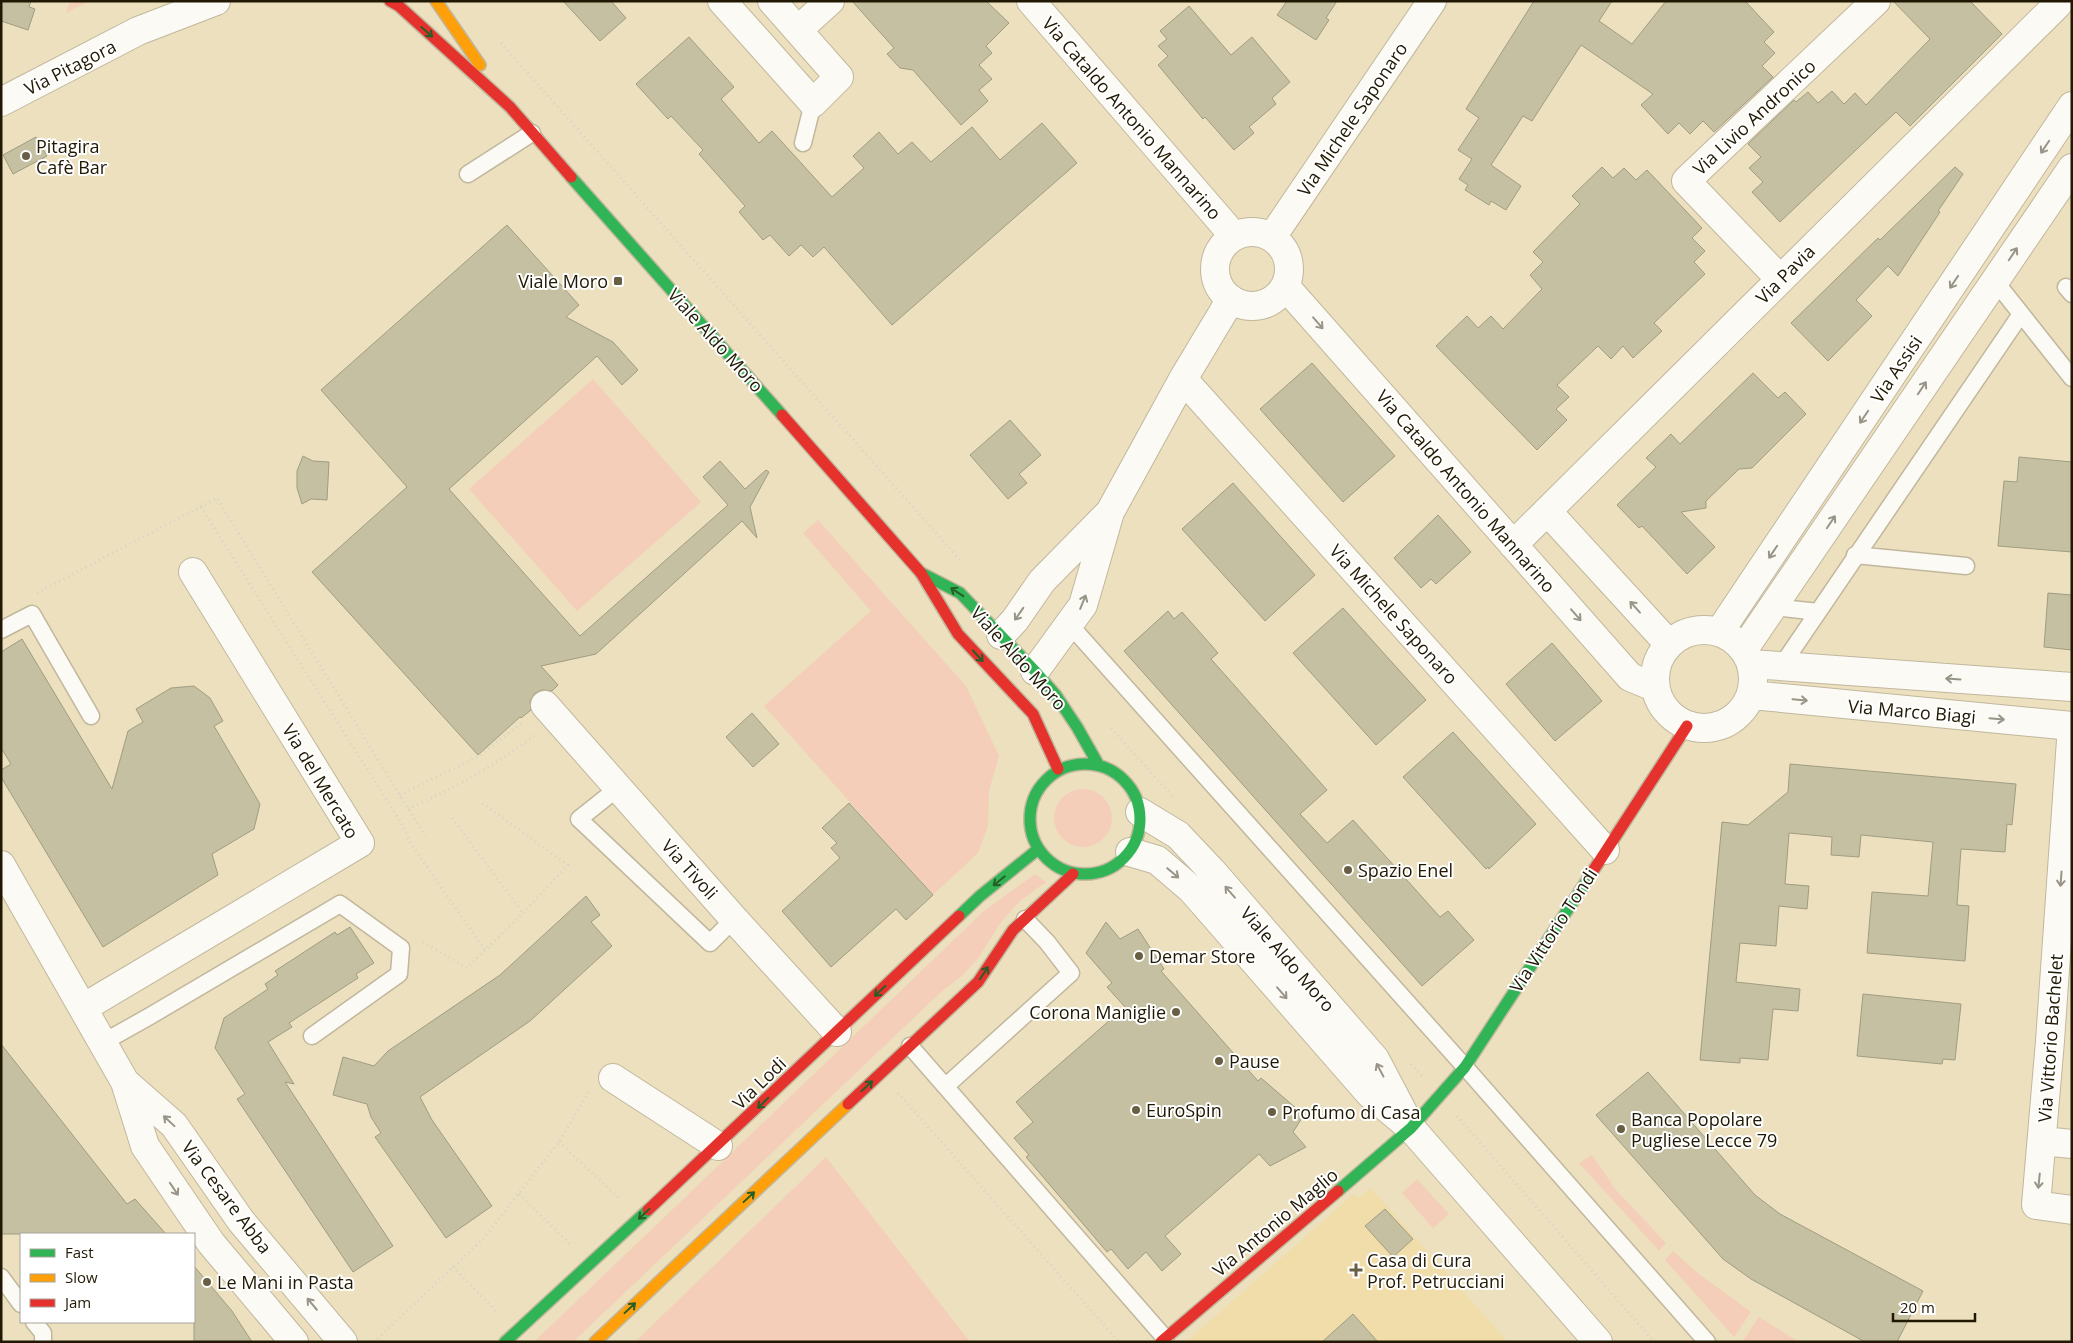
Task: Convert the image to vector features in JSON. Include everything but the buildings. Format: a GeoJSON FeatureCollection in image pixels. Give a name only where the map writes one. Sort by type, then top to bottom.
{"type":"FeatureCollection","features":[{"type":"Feature","properties":{"kind":"street","name":"Via Pitagora"},"geometry":{"type":"LineString","coordinates":[[138,31],[180,1]]}},
{"type":"Feature","properties":{"kind":"street","name":"Via Pitagora"},"geometry":{"type":"LineString","coordinates":[[1,102],[138,31],[216,1]]}},
{"type":"Feature","properties":{"kind":"street","name":"Viale Aldo Moro"},"geometry":{"type":"LineString","coordinates":[[390,1],[399,6],[510,107]]}},
{"type":"Feature","properties":{"kind":"street","name":"Viale Aldo Moro"},"geometry":{"type":"LineString","coordinates":[[436,1],[510,107],[532,133],[921,573],[958,634],[1033,714],[1058,769]]}},
{"type":"Feature","properties":{"kind":"street"},"geometry":{"type":"LineString","coordinates":[[722,1],[813,103],[839,78],[772,1]]}},
{"type":"Feature","properties":{"kind":"street"},"geometry":{"type":"LineString","coordinates":[[798,30],[830,1]]}},
{"type":"Feature","properties":{"kind":"street","name":"Via Cataldo Antonio Mannarino"},"geometry":{"type":"LineString","coordinates":[[1031,1],[1234,236]]}},
{"type":"Feature","properties":{"kind":"street","name":"Via Michele Saponaro"},"geometry":{"type":"LineString","coordinates":[[1272,237],[1432,1]]}},
{"type":"Feature","properties":{"kind":"street","name":"Via Livio Andronico"},"geometry":{"type":"LineString","coordinates":[[1780,279],[1686,181],[1876,1]]}},
{"type":"Feature","properties":{"kind":"street","name":"Via Pavia"},"geometry":{"type":"LineString","coordinates":[[1513,544],[1780,279],[2062,8]]}},
{"type":"Feature","properties":{"kind":"street","name":"Via Assisi"},"geometry":{"type":"LineString","coordinates":[[1720,632],[2072,106]]}},
{"type":"Feature","properties":{"kind":"street","name":"Via Assisi"},"geometry":{"type":"LineString","coordinates":[[1748,657],[1773,607],[2072,168]]}},
{"type":"Feature","properties":{"kind":"street","name":"Via Cataldo Antonio Mannarino"},"geometry":{"type":"LineString","coordinates":[[1231,300],[1220,289],[1215,274],[1216,259],[1222,245],[1234,236],[1246,231],[1260,232],[1272,237]]}},
{"type":"Feature","properties":{"kind":"street"},"geometry":{"type":"LineString","coordinates":[[1035,671],[1083,605],[1110,512],[1183,379],[1231,300],[1245,306],[1261,305],[1276,298],[1286,286],[1290,273],[1288,259],[1282,246],[1272,237]]}},
{"type":"Feature","properties":{"kind":"street","name":"Via Cataldo Antonio Mannarino"},"geometry":{"type":"LineString","coordinates":[[1286,286],[1630,677],[1654,687]]}},
{"type":"Feature","properties":{"kind":"street","name":"Via Michele Saponaro"},"geometry":{"type":"LineString","coordinates":[[1183,379],[1605,850]]}},
{"type":"Feature","properties":{"kind":"street"},"geometry":{"type":"LineString","coordinates":[[1547,511],[1668,643]]}},
{"type":"Feature","properties":{"kind":"street"},"geometry":{"type":"LineString","coordinates":[[1001,635],[1015,620],[1042,581],[1110,512]]}},
{"type":"Feature","properties":{"kind":"street","name":"Via del Mercato"},"geometry":{"type":"LineString","coordinates":[[83,1008],[360,843],[193,572]]}},
{"type":"Feature","properties":{"kind":"street","name":"Viale Aldo Moro"},"geometry":{"type":"LineString","coordinates":[[921,573],[960,593],[1035,671],[1055,694],[1077,726],[1098,764]]}},
{"type":"Feature","properties":{"kind":"street"},"geometry":{"type":"LineString","coordinates":[[1692,630],[1720,632],[1733,638],[1748,657],[1754,680],[1752,695],[1736,717],[1721,725],[1713,728],[1687,726],[1665,711],[1654,687],[1656,663],[1668,643],[1692,630]]}},
{"type":"Feature","properties":{"kind":"street","name":"Via Marco Biagi"},"geometry":{"type":"LineString","coordinates":[[1748,657],[1782,665],[1832,671],[2072,687]]}},
{"type":"Feature","properties":{"kind":"street","name":"Via Marco Biagi"},"geometry":{"type":"LineString","coordinates":[[1752,695],[2072,726]]}},
{"type":"Feature","properties":{"kind":"street","name":"Via Tivoli"},"geometry":{"type":"LineString","coordinates":[[537,718],[618,788],[837,1032]]}},
{"type":"Feature","properties":{"kind":"street","name":"Via Vittorio Tondi"},"geometry":{"type":"LineString","coordinates":[[1411,1128],[1465,1067],[1687,726]]}},
{"type":"Feature","properties":{"kind":"street","name":"Via Vittorio Bachelet"},"geometry":{"type":"LineString","coordinates":[[2072,726],[2043,1141],[2036,1205],[2072,1210]]}},
{"type":"Feature","properties":{"kind":"street"},"geometry":{"type":"LineString","coordinates":[[1078,763],[1098,764],[1118,774],[1133,791],[1140,812],[1139,833],[1130,852],[1114,867],[1094,875],[1073,874],[1053,865],[1037,850],[1028,820],[1036,791],[1058,769],[1078,763]]}},
{"type":"Feature","properties":{"kind":"street","name":"Viale Aldo Moro"},"geometry":{"type":"LineString","coordinates":[[1140,812],[1178,835],[1374,1059],[1411,1128]]}},
{"type":"Feature","properties":{"kind":"street","name":"Via Lodi"},"geometry":{"type":"LineString","coordinates":[[505,1342],[718,1146],[980,896],[1037,850]]}},
{"type":"Feature","properties":{"kind":"street","name":"Viale Aldo Moro"},"geometry":{"type":"LineString","coordinates":[[1130,852],[1157,860],[1191,889],[1370,1094],[1411,1128],[1598,1342]]}},
{"type":"Feature","properties":{"kind":"street","name":"Via Cesare Abba"},"geometry":{"type":"LineString","coordinates":[[1,865],[124,1082],[145,1146],[210,1243],[294,1342]]}},
{"type":"Feature","properties":{"kind":"street"},"geometry":{"type":"LineString","coordinates":[[595,1342],[978,982],[1013,930],[1073,874]]}},
{"type":"Feature","properties":{"kind":"street","name":"Via Cesare Abba"},"geometry":{"type":"LineString","coordinates":[[124,1082],[174,1125],[241,1221],[343,1342]]}},
{"type":"Feature","properties":{"kind":"street"},"geometry":{"type":"LineString","coordinates":[[602,1084],[718,1146]]}},
{"type":"Feature","properties":{"kind":"street","name":"Via Antonio Maglio"},"geometry":{"type":"LineString","coordinates":[[1163,1340],[1411,1128]]}},
{"type":"Feature","properties":{"kind":"street","name":"Via Vittorio Bachelet"},"geometry":{"type":"LineString","coordinates":[[2043,1141],[2072,1144]]}},
{"type":"Feature","properties":{"kind":"lane"},"geometry":{"type":"LineString","coordinates":[[803,143],[813,103]]}},
{"type":"Feature","properties":{"kind":"lane"},"geometry":{"type":"LineString","coordinates":[[468,174],[532,133]]}},
{"type":"Feature","properties":{"kind":"lane"},"geometry":{"type":"LineString","coordinates":[[1995,281],[2072,378]]}},
{"type":"Feature","properties":{"kind":"lane"},"geometry":{"type":"LineString","coordinates":[[1782,665],[2021,314]]}},
{"type":"Feature","properties":{"kind":"lane"},"geometry":{"type":"LineString","coordinates":[[1856,556],[1966,566]]}},
{"type":"Feature","properties":{"kind":"lane"},"geometry":{"type":"LineString","coordinates":[[1773,607],[1818,612]]}},
{"type":"Feature","properties":{"kind":"lane"},"geometry":{"type":"LineString","coordinates":[[1,630],[32,614],[91,716]]}},
{"type":"Feature","properties":{"kind":"lane"},"geometry":{"type":"LineString","coordinates":[[1070,625],[1465,1067],[1707,1342]]}},
{"type":"Feature","properties":{"kind":"lane"},"geometry":{"type":"LineString","coordinates":[[618,788],[579,819],[710,943],[734,919]]}},
{"type":"Feature","properties":{"kind":"lane"},"geometry":{"type":"LineString","coordinates":[[102,1043],[340,904],[401,948],[400,974],[312,1036]]}},
{"type":"Feature","properties":{"kind":"lane"},"geometry":{"type":"LineString","coordinates":[[946,1086],[1070,973],[1047,942],[1026,919]]}},
{"type":"Feature","properties":{"kind":"lane"},"geometry":{"type":"LineString","coordinates":[[910,1046],[1163,1340]]}},
{"type":"Feature","properties":{"kind":"lane"},"geometry":{"type":"LineString","coordinates":[[1,1277],[20,1303]]}},
{"type":"Feature","properties":{"kind":"lane"},"geometry":{"type":"LineString","coordinates":[[35,1323],[43,1333],[43,1342]]}},
{"type":"Feature","properties":{"kind":"path"},"geometry":{"type":"LineString","coordinates":[[201,507],[402,824],[411,844],[485,950]]}},
{"type":"Feature","properties":{"kind":"path"},"geometry":{"type":"LineString","coordinates":[[400,795],[479,756],[537,718]]}},
{"type":"Feature","properties":{"kind":"path"},"geometry":{"type":"LineString","coordinates":[[408,809],[476,776],[507,756],[537,718]]}},
{"type":"Feature","properties":{"kind":"path"},"geometry":{"type":"LineString","coordinates":[[417,938],[467,968],[568,865],[479,801]]}},
{"type":"Feature","properties":{"kind":"path"},"geometry":{"type":"LineString","coordinates":[[452,818],[523,913]]}},
{"type":"Feature","properties":{"kind":"path"},"geometry":{"type":"LineString","coordinates":[[374,1342],[484,1238],[602,1084]]}},
{"type":"Feature","properties":{"kind":"path"},"geometry":{"type":"LineString","coordinates":[[893,1087],[1119,1342]]}},
{"type":"Feature","properties":{"kind":"path"},"geometry":{"type":"LineString","coordinates":[[559,1142],[623,1201]]}},
{"type":"Feature","properties":{"kind":"path"},"geometry":{"type":"LineString","coordinates":[[519,1194],[574,1247]]}},
{"type":"Feature","properties":{"kind":"path"},"geometry":{"type":"LineString","coordinates":[[453,1267],[502,1316]]}},
{"type":"Feature","properties":{"kind":"shaded area"},"geometry":{"type":"Polygon","coordinates":[[[70,1],[89,1],[66,13],[70,1]]]}},
{"type":"Feature","properties":{"kind":"shaded area"},"geometry":{"type":"Polygon","coordinates":[[[593,379],[701,502],[577,611],[469,489],[593,379]]]}},
{"type":"Feature","properties":{"kind":"shaded area"},"geometry":{"type":"Polygon","coordinates":[[[818,520],[966,686],[999,756],[989,791],[988,826],[978,853],[933,895],[764,706],[871,611],[803,533],[818,520]]]}},
{"type":"Feature","properties":{"kind":"shaded area"},"geometry":{"type":"Polygon","coordinates":[[[1077,789],[1089,789],[1104,797],[1112,812],[1112,824],[1104,839],[1089,847],[1077,847],[1062,839],[1054,824],[1054,812],[1062,797],[1077,789]]]}},
{"type":"Feature","properties":{"kind":"shaded area"},"geometry":{"type":"Polygon","coordinates":[[[1035,874],[1046,882],[1020,901],[1001,922],[979,957],[963,975],[941,992],[573,1342],[534,1342],[984,911],[1035,874]]]}},
{"type":"Feature","properties":{"kind":"shaded area"},"geometry":{"type":"Polygon","coordinates":[[[1592,1155],[1616,1190],[1666,1243],[1659,1251],[1579,1163],[1592,1155]]]}},
{"type":"Feature","properties":{"kind":"shaded area"},"geometry":{"type":"Polygon","coordinates":[[[826,1157],[970,1342],[635,1342],[826,1157]]]}},
{"type":"Feature","properties":{"kind":"shaded area"},"geometry":{"type":"Polygon","coordinates":[[[1417,1179],[1449,1214],[1433,1228],[1402,1193],[1417,1179]]]}},
{"type":"Feature","properties":{"kind":"shaded area","name":"Casa di Cura Prof. Petrucciani"},"geometry":{"type":"Polygon","coordinates":[[[1371,1188],[1508,1342],[1186,1342],[1354,1194],[1359,1198],[1371,1188]]]}},
{"type":"Feature","properties":{"kind":"shaded area"},"geometry":{"type":"Polygon","coordinates":[[[1673,1251],[1700,1275],[1751,1312],[1734,1337],[1665,1260],[1673,1251]]]}},
{"type":"Feature","properties":{"kind":"shaded area"},"geometry":{"type":"Polygon","coordinates":[[[1759,1317],[1799,1342],[1742,1342],[1759,1317]]]}},
{"type":"Feature","properties":{"kind":"traffic: fast"},"geometry":{"type":"LineString","coordinates":[[571,177],[782,415]]}},
{"type":"Feature","properties":{"kind":"traffic: fast"},"geometry":{"type":"LineString","coordinates":[[921,573],[960,593],[1035,671],[1055,694],[1098,764]]}},
{"type":"Feature","properties":{"kind":"traffic: fast"},"geometry":{"type":"LineString","coordinates":[[1085,764],[1106,768],[1124,780],[1136,798],[1140,819],[1136,840],[1124,858],[1106,870],[1085,874],[1064,870],[1046,858],[1034,840],[1030,819],[1034,798],[1046,780],[1064,768],[1085,764]]}},
{"type":"Feature","properties":{"kind":"traffic: fast"},"geometry":{"type":"LineString","coordinates":[[959,916],[980,896],[1037,850]]}},
{"type":"Feature","properties":{"kind":"traffic: fast"},"geometry":{"type":"LineString","coordinates":[[1338,1191],[1411,1128],[1465,1067],[1593,871]]}},
{"type":"Feature","properties":{"kind":"traffic: fast"},"geometry":{"type":"LineString","coordinates":[[505,1342],[648,1210]]}},
{"type":"Feature","properties":{"kind":"traffic: slow"},"geometry":{"type":"LineString","coordinates":[[436,1],[480,65]]}},
{"type":"Feature","properties":{"kind":"traffic: slow"},"geometry":{"type":"LineString","coordinates":[[595,1342],[848,1104]]}},
{"type":"Feature","properties":{"kind":"traffic: jam"},"geometry":{"type":"LineString","coordinates":[[390,1],[399,6],[510,107],[571,177]]}},
{"type":"Feature","properties":{"kind":"traffic: jam"},"geometry":{"type":"LineString","coordinates":[[782,415],[921,573],[958,634],[1033,714],[1058,769]]}},
{"type":"Feature","properties":{"kind":"traffic: jam"},"geometry":{"type":"LineString","coordinates":[[1593,871],[1687,726]]}},
{"type":"Feature","properties":{"kind":"traffic: jam"},"geometry":{"type":"LineString","coordinates":[[848,1104],[978,982],[1013,930],[1073,874]]}},
{"type":"Feature","properties":{"kind":"traffic: jam"},"geometry":{"type":"LineString","coordinates":[[648,1210],[959,916]]}},
{"type":"Feature","properties":{"kind":"traffic: jam"},"geometry":{"type":"LineString","coordinates":[[1161,1342],[1338,1191]]}},
{"type":"Feature","properties":{"kind":"place","name":"Pitagira Cafè Bar"},"geometry":{"type":"Point","coordinates":[26,156]}},
{"type":"Feature","properties":{"kind":"place","name":"Viale Moro"},"geometry":{"type":"Point","coordinates":[618,281]}},
{"type":"Feature","properties":{"kind":"place","name":"Spazio Enel"},"geometry":{"type":"Point","coordinates":[1348,870]}},
{"type":"Feature","properties":{"kind":"place","name":"Demar Store"},"geometry":{"type":"Point","coordinates":[1139,956]}},
{"type":"Feature","properties":{"kind":"place","name":"Corona Maniglie"},"geometry":{"type":"Point","coordinates":[1176,1012]}},
{"type":"Feature","properties":{"kind":"place","name":"Pause"},"geometry":{"type":"Point","coordinates":[1219,1061]}},
{"type":"Feature","properties":{"kind":"place","name":"EuroSpin"},"geometry":{"type":"Point","coordinates":[1136,1110]}},
{"type":"Feature","properties":{"kind":"place","name":"Profumo di Casa"},"geometry":{"type":"Point","coordinates":[1272,1112]}},
{"type":"Feature","properties":{"kind":"place","name":"Banca Popolare Pugliese Lecce 79"},"geometry":{"type":"Point","coordinates":[1621,1129]}},
{"type":"Feature","properties":{"kind":"place","name":"Casa di Cura Prof. Petrucciani"},"geometry":{"type":"Point","coordinates":[1356,1270]}},
{"type":"Feature","properties":{"kind":"place","name":"Le Mani in Pasta"},"geometry":{"type":"Point","coordinates":[207,1282]}}]}
